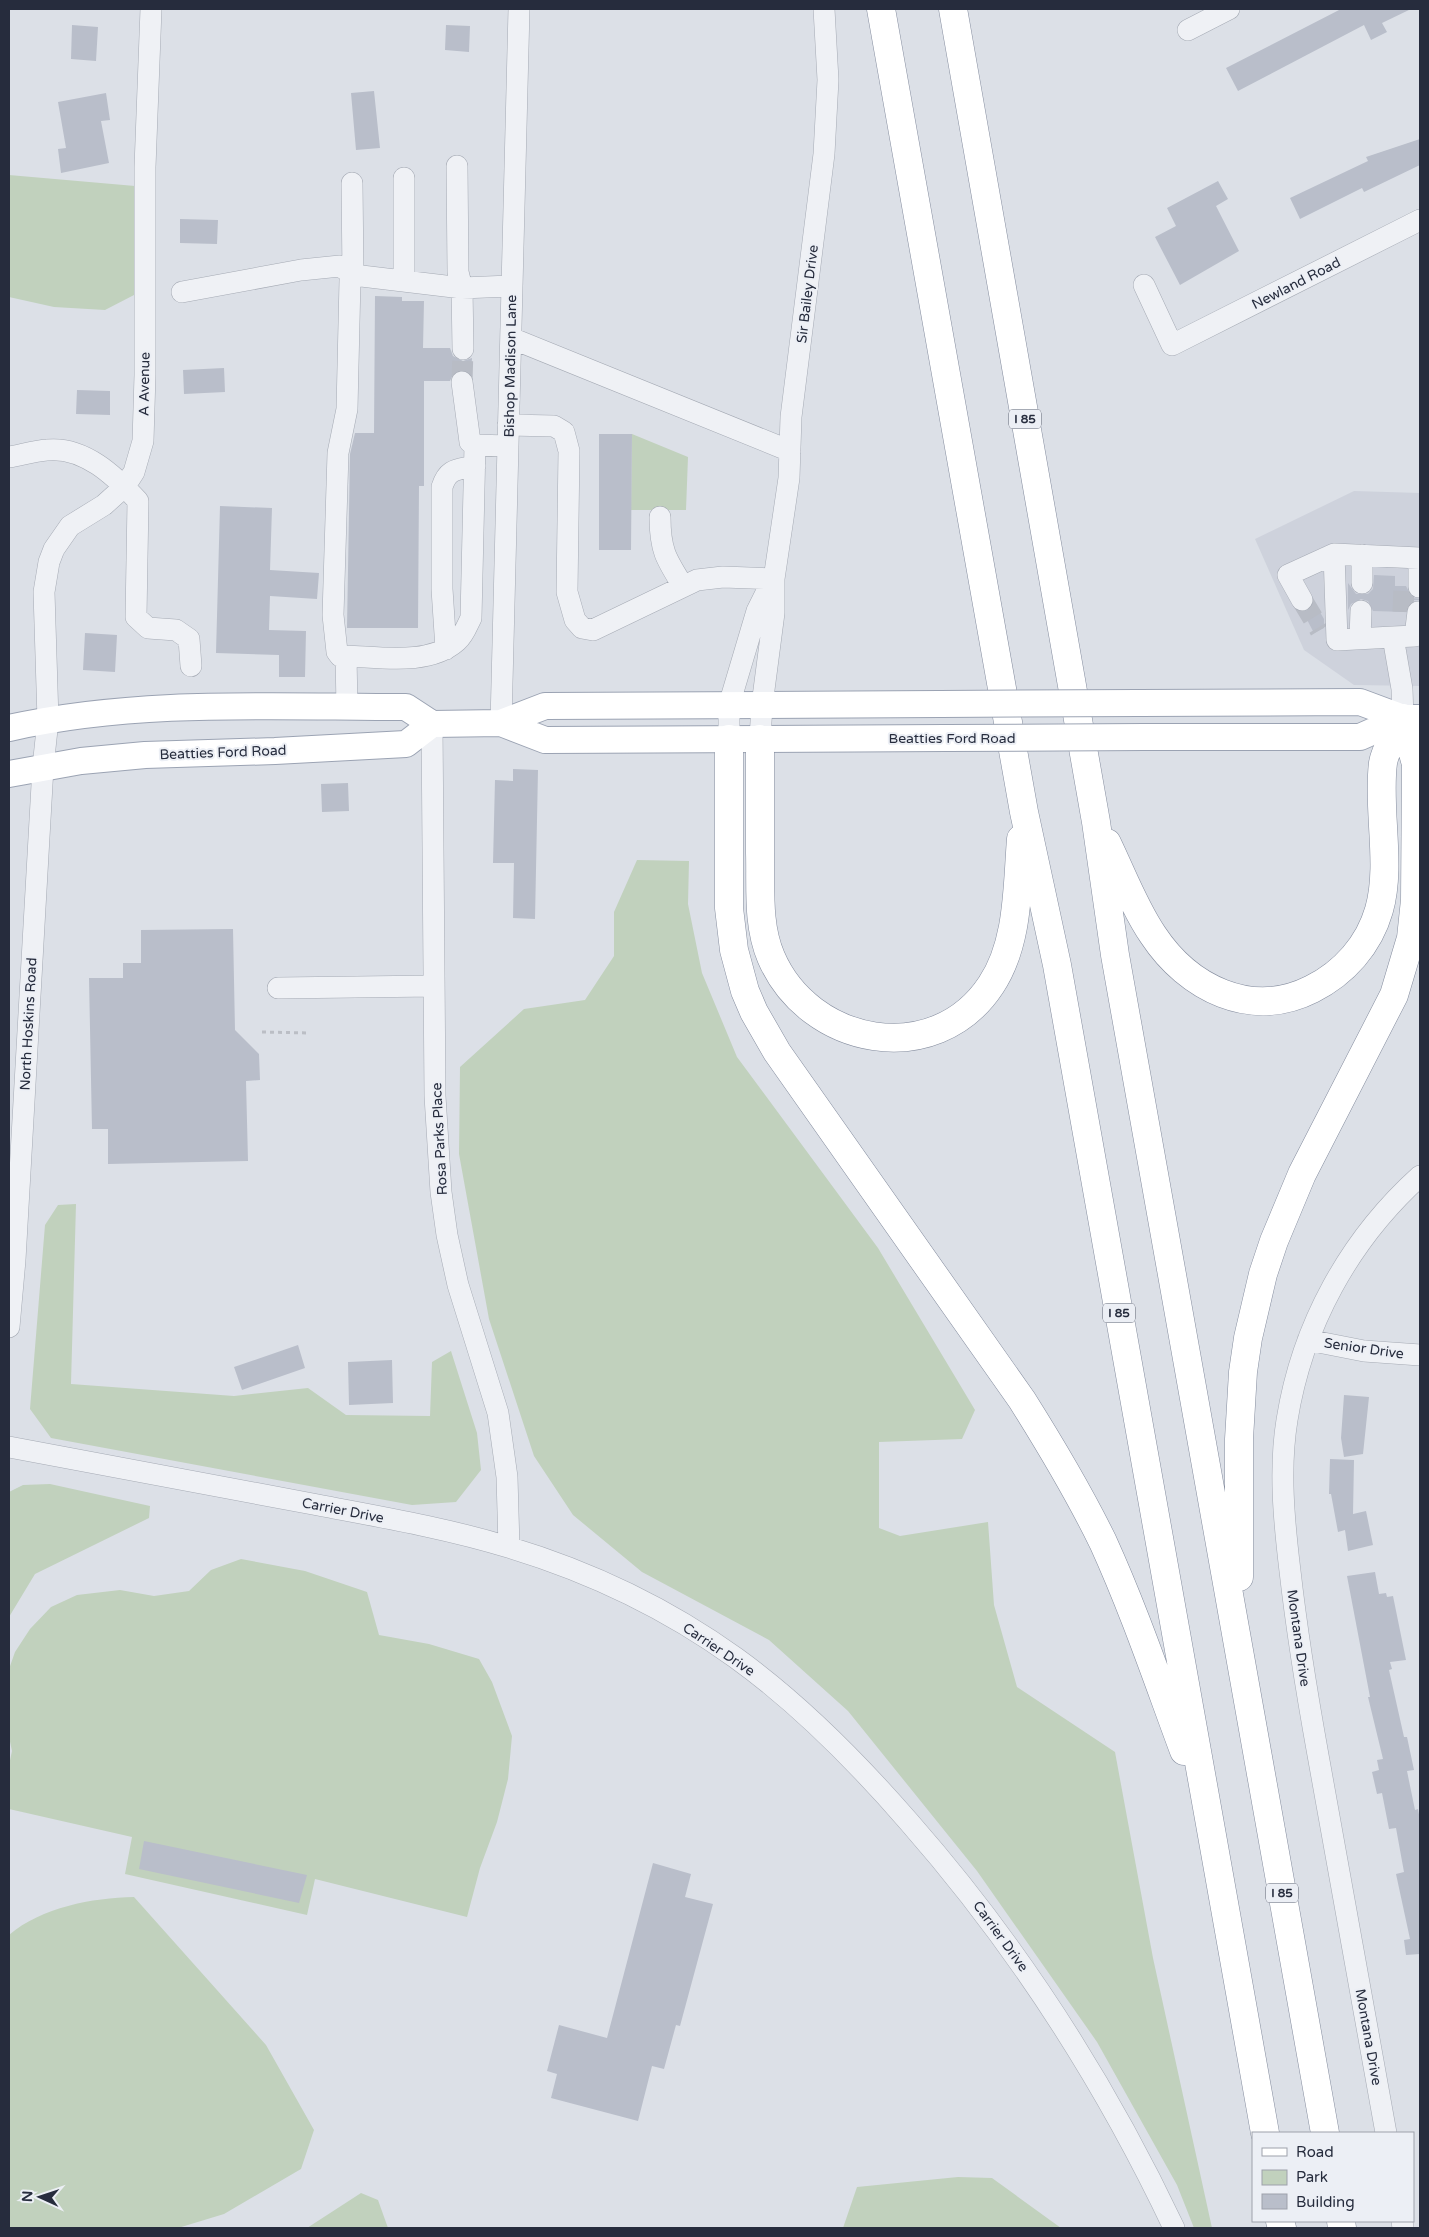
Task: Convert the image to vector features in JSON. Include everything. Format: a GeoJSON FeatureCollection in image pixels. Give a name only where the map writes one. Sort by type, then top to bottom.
{"type":"FeatureCollection","features":[{"type":"Feature","properties":{"kind":"highway","name":"I 85"},"geometry":{"type":"LineString","coordinates":[[881,9],[1024,812],[1057,966],[1265,2132]]}},
{"type":"Feature","properties":{"kind":"highway","name":"I 85"},"geometry":{"type":"LineString","coordinates":[[952,11],[1096,822],[1115,954],[1325,2132]]}},
{"type":"Feature","properties":{"kind":"highway"},"geometry":{"type":"LineString","coordinates":[[1096,822],[1152,933],[1181,969],[1207,988],[1235,998],[1265,1001],[1295,996],[1322,984],[1345,967],[1362,945],[1375,922],[1383,881],[1383,762],[1412,718]]}},
{"type":"Feature","properties":{"kind":"highway"},"geometry":{"type":"LineString","coordinates":[[1239,1652],[1240,1407],[1242,1372],[1255,1306],[1274,1241],[1287,1207],[1320,1138],[1389,1007],[1401,977],[1411,938],[1416,900],[1416,764],[1412,718]]}},
{"type":"Feature","properties":{"kind":"highway"},"geometry":{"type":"LineString","coordinates":[[728,739],[730,928],[738,971],[754,1012],[777,1052],[1022,1400],[1052,1447],[1095,1527],[1123,1590],[1208,1815]]}},
{"type":"Feature","properties":{"kind":"highway"},"geometry":{"type":"LineString","coordinates":[[760,739],[761,907],[765,940],[778,972],[800,999],[826,1019],[857,1032],[893,1038],[926,1034],[956,1021],[981,999],[1000,970],[1010,939],[1024,812]]}},
{"type":"Feature","properties":{"kind":"main road","name":"Beatties Ford Road"},"geometry":{"type":"LineString","coordinates":[[9,774],[43,767],[144,755],[406,744],[432,724],[501,723],[545,706],[1360,702],[1412,718]]}},
{"type":"Feature","properties":{"kind":"main road"},"geometry":{"type":"LineString","coordinates":[[9,728],[48,720],[158,709],[347,707],[406,707],[432,724]]}},
{"type":"Feature","properties":{"kind":"main road","name":"Beatties Ford Road"},"geometry":{"type":"LineString","coordinates":[[501,723],[545,740],[1145,738],[1360,736],[1412,718]]}},
{"type":"Feature","properties":{"kind":"street","name":"A Avenue"},"geometry":{"type":"LineString","coordinates":[[48,720],[44,592],[49,562],[54,548],[70,526],[104,505],[125,486],[134,472],[143,441],[145,375],[145,167],[150,9]]}},
{"type":"Feature","properties":{"kind":"street","name":"Bishop Madison Lane"},"geometry":{"type":"LineString","coordinates":[[501,723],[519,9]]}},
{"type":"Feature","properties":{"kind":"street","name":"Sir Bailey Drive"},"geometry":{"type":"LineString","coordinates":[[760,739],[762,705],[774,613],[774,579],[789,478],[791,417],[826,136],[828,80],[824,9]]}},
{"type":"Feature","properties":{"kind":"street"},"geometry":{"type":"LineString","coordinates":[[1188,30],[1229,9]]}},
{"type":"Feature","properties":{"kind":"street"},"geometry":{"type":"LineString","coordinates":[[457,166],[458,272],[462,288],[463,349]]}},
{"type":"Feature","properties":{"kind":"street"},"geometry":{"type":"LineString","coordinates":[[404,178],[404,282]]}},
{"type":"Feature","properties":{"kind":"street"},"geometry":{"type":"LineString","coordinates":[[352,184],[353,276],[348,290],[348,410],[338,453],[333,615],[337,652],[340,656],[418,657],[446,649],[464,633],[471,618],[475,455],[470,442],[462,382]]}},
{"type":"Feature","properties":{"kind":"street","name":"Newland Road"},"geometry":{"type":"LineString","coordinates":[[1144,285],[1172,345],[1420,220]]}},
{"type":"Feature","properties":{"kind":"street"},"geometry":{"type":"LineString","coordinates":[[182,292],[310,269],[340,266],[353,276],[404,282],[462,288],[512,286]]}},
{"type":"Feature","properties":{"kind":"street"},"geometry":{"type":"LineString","coordinates":[[511,338],[790,451]]}},
{"type":"Feature","properties":{"kind":"street"},"geometry":{"type":"LineString","coordinates":[[508,425],[554,426],[564,432],[569,451],[567,592],[575,620],[582,628],[593,630],[697,580],[723,577],[774,579]]}},
{"type":"Feature","properties":{"kind":"street"},"geometry":{"type":"LineString","coordinates":[[446,649],[442,589],[442,487],[446,475],[475,455],[508,446]]}},
{"type":"Feature","properties":{"kind":"street"},"geometry":{"type":"LineString","coordinates":[[9,458],[48,450],[67,451],[93,462],[125,486],[138,501],[136,617],[148,628],[176,630],[189,639],[191,666]]}},
{"type":"Feature","properties":{"kind":"street"},"geometry":{"type":"LineString","coordinates":[[660,517],[660,541],[665,557],[683,586]]}},
{"type":"Feature","properties":{"kind":"street"},"geometry":{"type":"LineString","coordinates":[[1334,554],[1329,635],[1360,638],[1397,636]]}},
{"type":"Feature","properties":{"kind":"street"},"geometry":{"type":"LineString","coordinates":[[1302,600],[1288,575],[1334,554],[1419,558],[1412,587]]}},
{"type":"Feature","properties":{"kind":"street"},"geometry":{"type":"LineString","coordinates":[[1362,555],[1362,583]]}},
{"type":"Feature","properties":{"kind":"street","name":"Sir Bailey Drive"},"geometry":{"type":"LineString","coordinates":[[728,739],[729,705],[757,611],[774,579]]}},
{"type":"Feature","properties":{"kind":"street"},"geometry":{"type":"LineString","coordinates":[[1360,638],[1361,611]]}},
{"type":"Feature","properties":{"kind":"street"},"geometry":{"type":"LineString","coordinates":[[1410,612],[1397,636],[1402,689],[1412,718]]}},
{"type":"Feature","properties":{"kind":"street"},"geometry":{"type":"LineString","coordinates":[[346,656],[347,707]]}},
{"type":"Feature","properties":{"kind":"street","name":"North Hoskins Road"},"geometry":{"type":"LineString","coordinates":[[9,1327],[15,1156],[48,720]]}},
{"type":"Feature","properties":{"kind":"street","name":"Rosa Parks Place"},"geometry":{"type":"LineString","coordinates":[[432,724],[437,1143],[447,1236],[458,1285],[498,1413],[507,1477],[509,1547]]}},
{"type":"Feature","properties":{"kind":"street"},"geometry":{"type":"LineString","coordinates":[[278,988],[434,986]]}},
{"type":"Feature","properties":{"kind":"street","name":"Montana Drive"},"geometry":{"type":"LineString","coordinates":[[1386,2132],[1307,1695],[1286,1542],[1284,1475],[1287,1422],[1299,1366],[1319,1311],[1350,1258],[1388,1210],[1420,1176]]}},
{"type":"Feature","properties":{"kind":"street","name":"Senior Drive"},"geometry":{"type":"LineString","coordinates":[[1308,1340],[1364,1351],[1420,1355]]}},
{"type":"Feature","properties":{"kind":"street","name":"Carrier Drive"},"geometry":{"type":"LineString","coordinates":[[9,1447],[431,1527],[509,1547],[586,1575],[629,1595],[701,1635],[770,1684],[845,1752],[937,1853],[980,1907],[1047,2000],[1107,2097],[1174,2228]]}},
{"type":"Feature","properties":{"kind":"path"},"geometry":{"type":"LineString","coordinates":[[262,1032],[310,1033]]}},
{"type":"Feature","properties":{"kind":"shaded area"},"geometry":{"type":"Polygon","coordinates":[[[1354,491],[1420,493],[1420,686],[1354,685],[1304,650],[1255,539],[1354,491]]]}},
{"type":"Feature","properties":{"kind":"green space"},"geometry":{"type":"Polygon","coordinates":[[[9,175],[135,186],[134,295],[105,310],[54,307],[9,297],[9,175]]]}},
{"type":"Feature","properties":{"kind":"green space"},"geometry":{"type":"Polygon","coordinates":[[[632,434],[688,457],[686,510],[631,510],[632,434]]]}},
{"type":"Feature","properties":{"kind":"green space"},"geometry":{"type":"Polygon","coordinates":[[[637,860],[689,861],[688,904],[702,973],[737,1057],[878,1248],[975,1410],[962,1439],[879,1442],[879,1528],[900,1536],[988,1522],[994,1605],[1017,1687],[1115,1752],[1153,1958],[1212,2228],[1194,2228],[1177,2185],[1097,2042],[977,1871],[848,1711],[769,1640],[642,1572],[573,1515],[534,1456],[489,1319],[459,1154],[460,1067],[524,1009],[585,1000],[614,956],[614,912],[637,860]]]}},
{"type":"Feature","properties":{"kind":"green space"},"geometry":{"type":"Polygon","coordinates":[[[76,1204],[71,1384],[234,1396],[308,1388],[346,1415],[430,1416],[432,1362],[451,1351],[477,1433],[481,1470],[456,1502],[412,1505],[51,1438],[30,1409],[45,1225],[58,1205],[76,1204]]]}},
{"type":"Feature","properties":{"kind":"green space"},"geometry":{"type":"Polygon","coordinates":[[[50,1484],[150,1506],[149,1518],[35,1574],[9,1617],[9,1492],[23,1485],[50,1484]]]}},
{"type":"Feature","properties":{"kind":"green space"},"geometry":{"type":"Polygon","coordinates":[[[241,1559],[305,1571],[367,1592],[379,1635],[429,1644],[479,1659],[492,1682],[512,1736],[508,1779],[497,1822],[480,1868],[467,1917],[315,1879],[307,1915],[125,1874],[132,1837],[9,1809],[9,1765],[12,1751],[9,1737],[9,1669],[15,1652],[30,1629],[51,1607],[77,1595],[120,1590],[154,1596],[189,1591],[211,1570],[241,1559]]]}},
{"type":"Feature","properties":{"kind":"green space"},"geometry":{"type":"Polygon","coordinates":[[[134,1897],[266,2045],[314,2130],[301,2169],[224,2214],[178,2228],[9,2228],[9,1935],[37,1917],[68,1906],[101,1899],[134,1897]]]}},
{"type":"Feature","properties":{"kind":"green space"},"geometry":{"type":"Polygon","coordinates":[[[958,2177],[992,2178],[1061,2228],[843,2228],[857,2187],[958,2177]]]}},
{"type":"Feature","properties":{"kind":"green space"},"geometry":{"type":"Polygon","coordinates":[[[361,2193],[378,2200],[388,2228],[307,2228],[361,2193]]]}},
{"type":"Feature","properties":{"kind":"building"},"geometry":{"type":"Polygon","coordinates":[[[1341,9],[1411,9],[1382,23],[1387,32],[1371,40],[1364,25],[1238,91],[1226,68],[1341,9]]]}},
{"type":"Feature","properties":{"kind":"building"},"geometry":{"type":"Polygon","coordinates":[[[72,25],[98,27],[96,61],[71,59],[72,25]]]}},
{"type":"Feature","properties":{"kind":"building"},"geometry":{"type":"Polygon","coordinates":[[[446,25],[470,26],[469,52],[445,50],[446,25]]]}},
{"type":"Feature","properties":{"kind":"building"},"geometry":{"type":"Polygon","coordinates":[[[374,91],[380,148],[356,150],[351,93],[374,91]]]}},
{"type":"Feature","properties":{"kind":"building"},"geometry":{"type":"Polygon","coordinates":[[[106,93],[110,120],[101,121],[109,163],[61,173],[58,149],[66,148],[58,102],[106,93]]]}},
{"type":"Feature","properties":{"kind":"building"},"geometry":{"type":"Polygon","coordinates":[[[1420,139],[1420,165],[1364,192],[1362,188],[1300,219],[1290,198],[1368,161],[1366,157],[1420,139]]]}},
{"type":"Feature","properties":{"kind":"building"},"geometry":{"type":"Polygon","coordinates":[[[1218,181],[1228,199],[1216,206],[1239,251],[1180,285],[1155,237],[1176,226],[1167,208],[1218,181]]]}},
{"type":"Feature","properties":{"kind":"building"},"geometry":{"type":"Polygon","coordinates":[[[180,219],[218,220],[217,244],[180,243],[180,219]]]}},
{"type":"Feature","properties":{"kind":"building"},"geometry":{"type":"Polygon","coordinates":[[[375,296],[402,297],[402,301],[424,301],[423,348],[450,348],[453,356],[463,361],[472,358],[471,374],[460,370],[454,372],[450,381],[424,381],[424,486],[419,486],[418,628],[347,628],[350,454],[355,433],[374,433],[375,296]]]}},
{"type":"Feature","properties":{"kind":"building"},"geometry":{"type":"Polygon","coordinates":[[[224,368],[225,392],[184,394],[183,370],[224,368]]]}},
{"type":"Feature","properties":{"kind":"building"},"geometry":{"type":"Polygon","coordinates":[[[77,390],[110,391],[110,415],[76,414],[77,390]]]}},
{"type":"Feature","properties":{"kind":"building"},"geometry":{"type":"Polygon","coordinates":[[[599,434],[632,434],[631,550],[599,550],[599,434]]]}},
{"type":"Feature","properties":{"kind":"building"},"geometry":{"type":"Polygon","coordinates":[[[220,506],[272,508],[270,570],[319,573],[317,599],[270,596],[269,630],[306,631],[305,677],[279,677],[279,655],[216,653],[220,506]]]}},
{"type":"Feature","properties":{"kind":"building"},"geometry":{"type":"Polygon","coordinates":[[[1374,575],[1395,576],[1395,586],[1406,586],[1412,598],[1420,600],[1414,600],[1408,604],[1405,612],[1373,611],[1368,601],[1361,599],[1351,604],[1348,610],[1348,583],[1356,594],[1368,594],[1373,589],[1374,575]]]}},
{"type":"Feature","properties":{"kind":"building"},"geometry":{"type":"Polygon","coordinates":[[[1314,602],[1324,619],[1324,628],[1314,633],[1303,612],[1308,611],[1314,602]]]}},
{"type":"Feature","properties":{"kind":"building"},"geometry":{"type":"Polygon","coordinates":[[[85,633],[117,635],[115,672],[83,670],[85,633]]]}},
{"type":"Feature","properties":{"kind":"building"},"geometry":{"type":"Polygon","coordinates":[[[513,769],[538,770],[535,919],[513,918],[514,863],[493,863],[495,780],[513,781],[513,769]]]}},
{"type":"Feature","properties":{"kind":"building"},"geometry":{"type":"Polygon","coordinates":[[[348,783],[349,811],[322,812],[321,784],[348,783]]]}},
{"type":"Feature","properties":{"kind":"building"},"geometry":{"type":"Polygon","coordinates":[[[233,929],[235,1030],[259,1054],[260,1080],[246,1081],[248,1161],[108,1164],[108,1129],[92,1129],[89,978],[123,978],[123,963],[141,963],[141,930],[233,929]]]}},
{"type":"Feature","properties":{"kind":"building"},"geometry":{"type":"Polygon","coordinates":[[[298,1345],[305,1368],[242,1390],[234,1367],[298,1345]]]}},
{"type":"Feature","properties":{"kind":"building"},"geometry":{"type":"Polygon","coordinates":[[[392,1360],[393,1403],[349,1405],[348,1362],[392,1360]]]}},
{"type":"Feature","properties":{"kind":"building"},"geometry":{"type":"Polygon","coordinates":[[[1344,1395],[1369,1397],[1363,1454],[1344,1457],[1341,1438],[1344,1395]]]}},
{"type":"Feature","properties":{"kind":"building"},"geometry":{"type":"Polygon","coordinates":[[[1330,1459],[1354,1460],[1353,1514],[1366,1511],[1373,1545],[1348,1551],[1345,1530],[1338,1532],[1331,1494],[1329,1494],[1330,1459]]]}},
{"type":"Feature","properties":{"kind":"building"},"geometry":{"type":"Polygon","coordinates":[[[1375,1572],[1379,1594],[1386,1593],[1387,1597],[1393,1596],[1406,1660],[1390,1662],[1392,1669],[1389,1670],[1404,1737],[1407,1737],[1414,1770],[1407,1771],[1415,1810],[1418,1809],[1420,1820],[1420,1954],[1406,1955],[1404,1940],[1410,1939],[1396,1874],[1404,1872],[1396,1828],[1389,1829],[1382,1793],[1377,1794],[1372,1772],[1379,1770],[1377,1760],[1383,1759],[1368,1697],[1370,1697],[1347,1576],[1375,1572]]]}},
{"type":"Feature","properties":{"kind":"building"},"geometry":{"type":"Polygon","coordinates":[[[144,1841],[307,1875],[299,1903],[139,1869],[144,1841]]]}},
{"type":"Feature","properties":{"kind":"building"},"geometry":{"type":"Polygon","coordinates":[[[653,1863],[691,1874],[685,1897],[713,1904],[680,2026],[676,2025],[664,2069],[652,2066],[638,2121],[551,2098],[557,2074],[547,2071],[559,2025],[607,2038],[653,1863]]]}},
{"type":"Feature","properties":{"kind":"tunnel"},"geometry":{"type":"LineString","coordinates":[[462,382],[463,349]]}},
{"type":"Feature","properties":{"kind":"tunnel"},"geometry":{"type":"LineString","coordinates":[[1403,612],[1404,586]]}},
{"type":"Feature","properties":{"kind":"tunnel"},"geometry":{"type":"LineString","coordinates":[[1302,600],[1320,630]]}}]}
